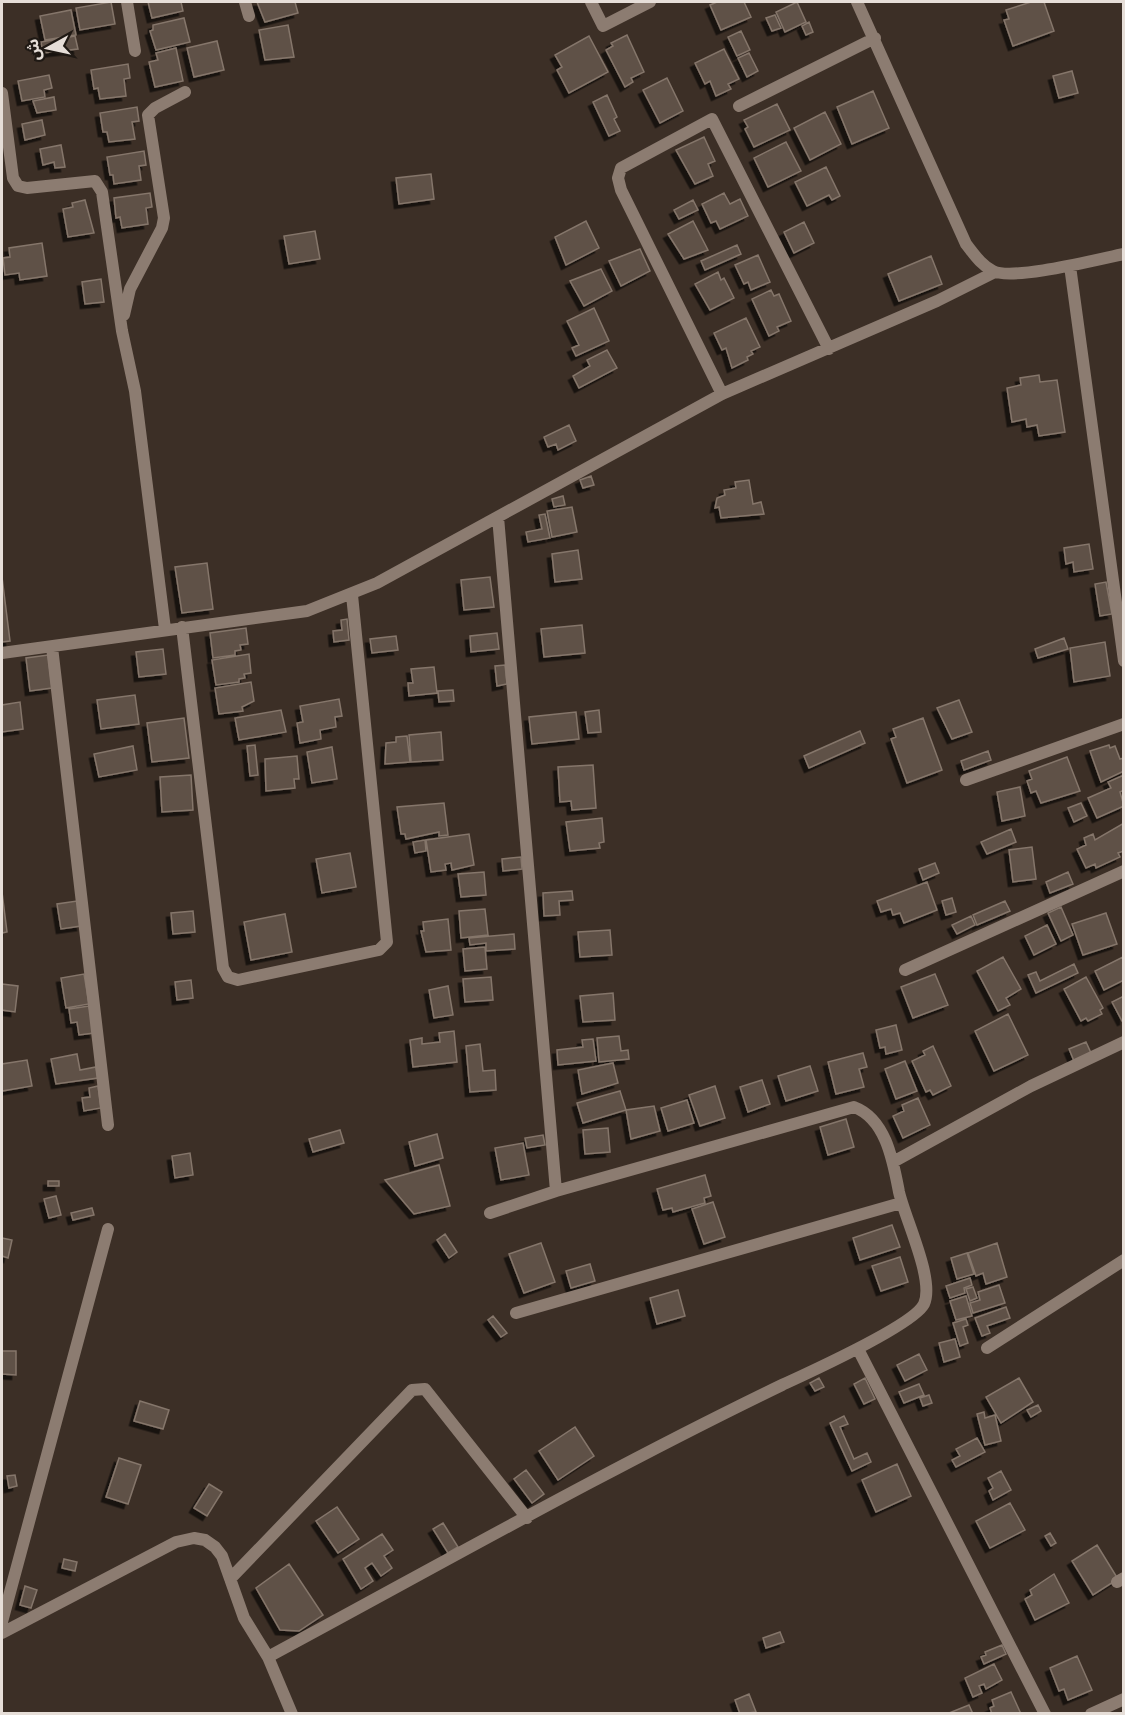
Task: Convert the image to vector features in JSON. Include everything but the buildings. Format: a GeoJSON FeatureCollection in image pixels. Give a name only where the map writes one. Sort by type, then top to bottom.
{"type":"FeatureCollection","features":[{"type":"Feature","properties":{"kind":"street"},"geometry":{"type":"LineString","coordinates":[[128,2],[135,51]]}},
{"type":"Feature","properties":{"kind":"street"},"geometry":{"type":"LineString","coordinates":[[245,2],[249,16]]}},
{"type":"Feature","properties":{"kind":"street"},"geometry":{"type":"LineString","coordinates":[[591,2],[603,26],[650,2]]}},
{"type":"Feature","properties":{"kind":"street"},"geometry":{"type":"LineString","coordinates":[[857,2],[966,244],[980,262],[995,272],[1015,274],[1070,266],[1124,254]]}},
{"type":"Feature","properties":{"kind":"street"},"geometry":{"type":"LineString","coordinates":[[738,106],[874,38]]}},
{"type":"Feature","properties":{"kind":"street"},"geometry":{"type":"LineString","coordinates":[[122,331],[129,289],[162,228],[164,218],[148,115],[155,108],[185,92]]}},
{"type":"Feature","properties":{"kind":"street"},"geometry":{"type":"LineString","coordinates":[[2,93],[13,178],[18,186],[27,188],[95,181],[102,192],[122,331],[135,391],[165,628]]}},
{"type":"Feature","properties":{"kind":"street"},"geometry":{"type":"LineString","coordinates":[[722,394],[621,190],[618,178],[621,168],[712,119],[829,349]]}},
{"type":"Feature","properties":{"kind":"street"},"geometry":{"type":"LineString","coordinates":[[1070,266],[1124,661]]}},
{"type":"Feature","properties":{"kind":"street"},"geometry":{"type":"LineString","coordinates":[[2,653],[52,648],[165,628],[308,611],[352,595],[722,394],[937,301],[995,272]]}},
{"type":"Feature","properties":{"kind":"street"},"geometry":{"type":"LineString","coordinates":[[498,517],[556,1191]]}},
{"type":"Feature","properties":{"kind":"street"},"geometry":{"type":"LineString","coordinates":[[182,627],[223,968],[228,977],[238,980],[379,950],[387,942],[352,595]]}},
{"type":"Feature","properties":{"kind":"street"},"geometry":{"type":"LineString","coordinates":[[52,648],[108,1125]]}},
{"type":"Feature","properties":{"kind":"street"},"geometry":{"type":"LineString","coordinates":[[966,780],[1124,724]]}},
{"type":"Feature","properties":{"kind":"street"},"geometry":{"type":"LineString","coordinates":[[905,970],[1124,871]]}},
{"type":"Feature","properties":{"kind":"street"},"geometry":{"type":"LineString","coordinates":[[893,1162],[1031,1086],[1124,1042]]}},
{"type":"Feature","properties":{"kind":"street"},"geometry":{"type":"LineString","coordinates":[[268,1657],[757,1397],[858,1349],[918,1313],[925,1302],[924,1272],[901,1203],[893,1162],[877,1122],[868,1112],[854,1107],[556,1191],[490,1213]]}},
{"type":"Feature","properties":{"kind":"street"},"geometry":{"type":"LineString","coordinates":[[516,1313],[901,1203]]}},
{"type":"Feature","properties":{"kind":"street"},"geometry":{"type":"LineString","coordinates":[[2,1622],[108,1229]]}},
{"type":"Feature","properties":{"kind":"street"},"geometry":{"type":"LineString","coordinates":[[987,1348],[1124,1260]]}},
{"type":"Feature","properties":{"kind":"street"},"geometry":{"type":"LineString","coordinates":[[858,1349],[1045,1713]]}},
{"type":"Feature","properties":{"kind":"street"},"geometry":{"type":"LineString","coordinates":[[230,1579],[412,1389],[418,1387],[425,1389],[527,1518]]}},
{"type":"Feature","properties":{"kind":"street"},"geometry":{"type":"LineString","coordinates":[[2,1633],[176,1542],[194,1538],[215,1547],[222,1556],[244,1618],[268,1657],[292,1713]]}},
{"type":"Feature","properties":{"kind":"street"},"geometry":{"type":"LineString","coordinates":[[1097,1712],[1124,1699]]}}]}
